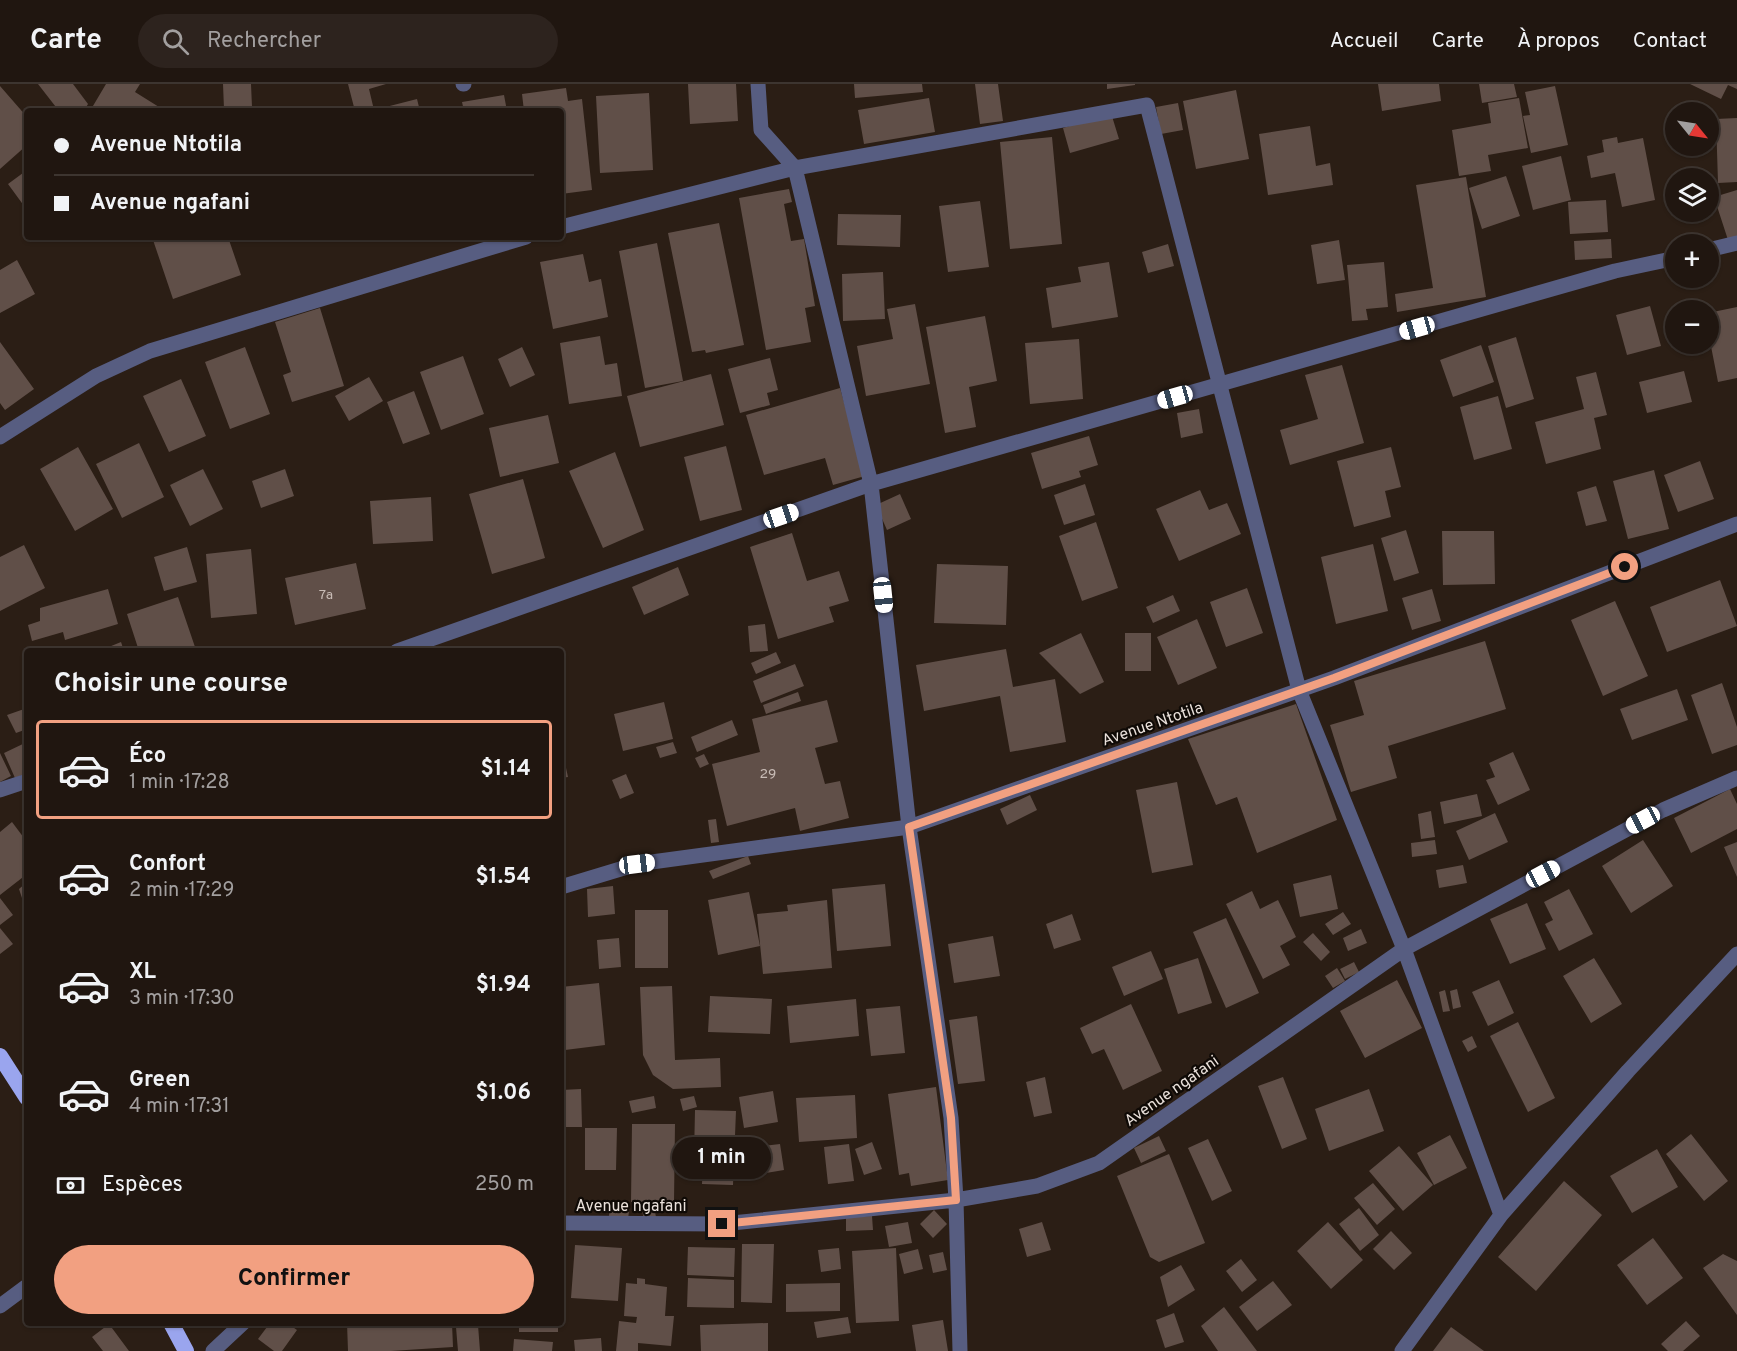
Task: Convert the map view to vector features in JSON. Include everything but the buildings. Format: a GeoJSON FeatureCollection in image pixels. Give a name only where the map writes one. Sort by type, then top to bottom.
{"type":"FeatureCollection","features":[{"type":"Feature","properties":{"kind":"highway"},"geometry":{"type":"LineString","coordinates":[[0,1056],[24,1093]]}},
{"type":"Feature","properties":{"kind":"highway"},"geometry":{"type":"LineString","coordinates":[[173,1326],[186,1351]]}},
{"type":"Feature","properties":{"kind":"street"},"geometry":{"type":"LineString","coordinates":[[758,84],[761,130],[795,168],[871,484],[909,827],[951,1118],[956,1200],[960,1351]]}},
{"type":"Feature","properties":{"kind":"street"},"geometry":{"type":"LineString","coordinates":[[564,225],[795,168],[1147,105],[1299,690],[1404,949],[1501,1215]]}},
{"type":"Feature","properties":{"kind":"street"},"geometry":{"type":"LineString","coordinates":[[0,436],[96,376],[150,351],[516,240]]}},
{"type":"Feature","properties":{"kind":"street"},"geometry":{"type":"LineString","coordinates":[[1719,247],[1737,243]]}},
{"type":"Feature","properties":{"kind":"street"},"geometry":{"type":"LineString","coordinates":[[406,648],[871,484],[1615,271],[1665,260]]}},
{"type":"Feature","properties":{"kind":"street","name":"Avenue Ntotila"},"geometry":{"type":"LineString","coordinates":[[564,887],[637,864],[909,827],[1345,674],[1737,524]]}},
{"type":"Feature","properties":{"kind":"street","name":"Avenue ngafani"},"geometry":{"type":"LineString","coordinates":[[564,1223],[722,1224],[956,1200],[1037,1186],[1099,1163],[1404,949],[1663,810],[1737,778]]}},
{"type":"Feature","properties":{"kind":"street"},"geometry":{"type":"LineString","coordinates":[[0,790],[24,782]]}},
{"type":"Feature","properties":{"kind":"street"},"geometry":{"type":"LineString","coordinates":[[1402,1351],[1501,1215],[1628,1071],[1737,954]]}},
{"type":"Feature","properties":{"kind":"street"},"geometry":{"type":"LineString","coordinates":[[0,1306],[24,1288]]}},
{"type":"Feature","properties":{"kind":"street"},"geometry":{"type":"LineString","coordinates":[[213,1351],[240,1326]]}},
{"type":"Feature","properties":{"kind":"route"},"geometry":{"type":"LineString","coordinates":[[722,1224],[956,1200],[951,1118],[909,827],[1334,678],[1625,567]]}}]}
